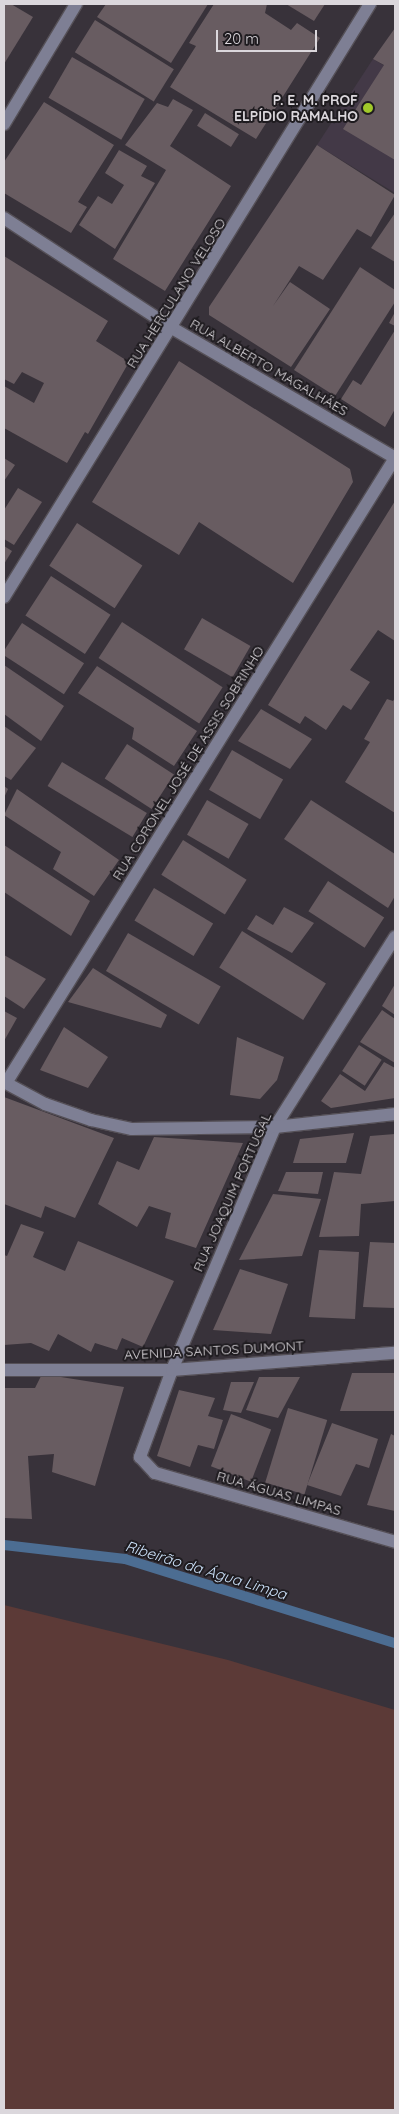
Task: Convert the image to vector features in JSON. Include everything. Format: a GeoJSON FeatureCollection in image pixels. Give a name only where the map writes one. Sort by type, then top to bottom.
{"type":"FeatureCollection","features":[{"type":"Feature","properties":{"kind":"street"},"geometry":{"type":"LineString","coordinates":[[4,124],[76,4]]}},
{"type":"Feature","properties":{"kind":"street","name":"RUA HERCULANO VELOSO"},"geometry":{"type":"LineString","coordinates":[[4,597],[172,328],[370,4]]}},
{"type":"Feature","properties":{"kind":"street","name":"RUA ALBERTO MAGALHÃES"},"geometry":{"type":"LineString","coordinates":[[4,218],[172,328],[395,458]]}},
{"type":"Feature","properties":{"kind":"street","name":"RUA CORONEL JOSÉ DE ASSIS SOBRINHO"},"geometry":{"type":"LineString","coordinates":[[5,1082],[395,458]]}},
{"type":"Feature","properties":{"kind":"street","name":"RUA JOAQUIM PORTUGAL"},"geometry":{"type":"LineString","coordinates":[[155,1473],[140,1457],[172,1370],[275,1127],[395,937]]}},
{"type":"Feature","properties":{"kind":"street"},"geometry":{"type":"LineString","coordinates":[[5,1082],[64,1110],[132,1129],[275,1127],[395,1114]]}},
{"type":"Feature","properties":{"kind":"street","name":"AVENIDA SANTOS DUMONT"},"geometry":{"type":"LineString","coordinates":[[4,1370],[172,1370],[395,1353]]}},
{"type":"Feature","properties":{"kind":"street","name":"RUA ÁGUAS LIMPAS"},"geometry":{"type":"LineString","coordinates":[[155,1473],[395,1542]]}},
{"type":"Feature","properties":{"kind":"shaded area","name":"P. E. M. PROF ELPÍDIO RAMALHO"},"geometry":{"type":"Polygon","coordinates":[[[373,59],[395,72],[395,193],[317,145],[373,59]]]}},
{"type":"Feature","properties":{"kind":"shaded area"},"geometry":{"type":"Polygon","coordinates":[[[4,1605],[228,1660],[395,1710],[395,2110],[4,2110],[4,1605]]]}},
{"type":"Feature","properties":{"kind":"building"},"geometry":{"type":"Polygon","coordinates":[[[4,4],[11,4],[33,17],[4,64],[4,4]]]}},
{"type":"Feature","properties":{"kind":"building"},"geometry":{"type":"Polygon","coordinates":[[[106,4],[208,4],[171,63],[97,17],[106,4]]]}},
{"type":"Feature","properties":{"kind":"building"},"geometry":{"type":"Polygon","coordinates":[[[214,4],[267,4],[265,13],[291,30],[297,23],[320,38],[256,139],[170,87],[196,46],[189,43],[214,4]]]}},
{"type":"Feature","properties":{"kind":"building"},"geometry":{"type":"Polygon","coordinates":[[[286,4],[325,4],[314,21],[286,4]]]}},
{"type":"Feature","properties":{"kind":"building"},"geometry":{"type":"Polygon","coordinates":[[[95,20],[174,69],[154,102],[75,52],[95,20]]]}},
{"type":"Feature","properties":{"kind":"building"},"geometry":{"type":"Polygon","coordinates":[[[395,28],[395,160],[343,129],[384,65],[373,59],[395,28]]]}},
{"type":"Feature","properties":{"kind":"building"},"geometry":{"type":"Polygon","coordinates":[[[72,57],[145,99],[121,140],[49,98],[72,57]]]}},
{"type":"Feature","properties":{"kind":"building"},"geometry":{"type":"Polygon","coordinates":[[[173,99],[193,110],[170,146],[231,186],[165,291],[113,259],[166,170],[125,145],[157,103],[168,107],[173,99]]]}},
{"type":"Feature","properties":{"kind":"building"},"geometry":{"type":"Polygon","coordinates":[[[44,102],[114,145],[78,202],[87,207],[71,233],[4,193],[4,162],[44,102]]]}},
{"type":"Feature","properties":{"kind":"building"},"geometry":{"type":"Polygon","coordinates":[[[205,113],[239,134],[231,147],[197,126],[205,113]]]}},
{"type":"Feature","properties":{"kind":"building"},"geometry":{"type":"Polygon","coordinates":[[[317,145],[395,195],[371,237],[357,229],[323,280],[299,266],[273,306],[290,282],[330,309],[291,367],[209,315],[209,307],[317,145]]]}},
{"type":"Feature","properties":{"kind":"building"},"geometry":{"type":"Polygon","coordinates":[[[119,150],[147,166],[141,176],[155,183],[115,249],[79,225],[98,196],[112,204],[124,185],[105,173],[119,150]]]}},
{"type":"Feature","properties":{"kind":"building"},"geometry":{"type":"Polygon","coordinates":[[[395,213],[395,262],[371,248],[395,213]]]}},
{"type":"Feature","properties":{"kind":"building"},"geometry":{"type":"Polygon","coordinates":[[[4,256],[108,321],[96,341],[129,362],[88,434],[85,432],[67,463],[4,428],[4,386],[34,403],[44,383],[22,372],[14,384],[4,379],[4,256]]]}},
{"type":"Feature","properties":{"kind":"building"},"geometry":{"type":"Polygon","coordinates":[[[360,267],[395,290],[395,302],[335,396],[294,370],[360,267]]]}},
{"type":"Feature","properties":{"kind":"building"},"geometry":{"type":"Polygon","coordinates":[[[395,312],[395,326],[389,323],[395,312]]]}},
{"type":"Feature","properties":{"kind":"building"},"geometry":{"type":"Polygon","coordinates":[[[395,330],[395,409],[385,427],[341,399],[353,380],[361,385],[395,330]]]}},
{"type":"Feature","properties":{"kind":"building"},"geometry":{"type":"Polygon","coordinates":[[[179,361],[350,469],[353,482],[293,583],[199,522],[179,555],[92,502],[179,361]]]}},
{"type":"Feature","properties":{"kind":"building"},"geometry":{"type":"Polygon","coordinates":[[[4,458],[15,465],[4,481],[4,458]]]}},
{"type":"Feature","properties":{"kind":"building"},"geometry":{"type":"Polygon","coordinates":[[[18,488],[42,502],[14,545],[4,539],[4,510],[18,488]]]}},
{"type":"Feature","properties":{"kind":"building"},"geometry":{"type":"Polygon","coordinates":[[[395,501],[395,641],[378,630],[350,670],[370,682],[351,710],[343,705],[326,730],[305,716],[300,724],[268,705],[395,501]]]}},
{"type":"Feature","properties":{"kind":"building"},"geometry":{"type":"Polygon","coordinates":[[[77,523],[142,565],[115,608],[49,566],[77,523]]]}},
{"type":"Feature","properties":{"kind":"building"},"geometry":{"type":"Polygon","coordinates":[[[4,546],[12,551],[4,564],[4,546]]]}},
{"type":"Feature","properties":{"kind":"building"},"geometry":{"type":"Polygon","coordinates":[[[51,576],[111,615],[85,654],[25,615],[51,576]]]}},
{"type":"Feature","properties":{"kind":"building"},"geometry":{"type":"Polygon","coordinates":[[[202,618],[250,646],[232,677],[184,649],[202,618]]]}},
{"type":"Feature","properties":{"kind":"building"},"geometry":{"type":"Polygon","coordinates":[[[122,622],[223,687],[199,723],[99,658],[122,622]]]}},
{"type":"Feature","properties":{"kind":"building"},"geometry":{"type":"Polygon","coordinates":[[[22,623],[84,663],[64,694],[4,655],[4,651],[22,623]]]}},
{"type":"Feature","properties":{"kind":"building"},"geometry":{"type":"Polygon","coordinates":[[[4,665],[64,706],[41,741],[4,714],[4,665]]]}},
{"type":"Feature","properties":{"kind":"building"},"geometry":{"type":"Polygon","coordinates":[[[97,666],[197,731],[174,766],[132,739],[134,728],[78,693],[97,666]]]}},
{"type":"Feature","properties":{"kind":"building"},"geometry":{"type":"Polygon","coordinates":[[[395,698],[395,813],[345,782],[370,742],[364,739],[387,699],[393,701],[395,698]]]}},
{"type":"Feature","properties":{"kind":"building"},"geometry":{"type":"Polygon","coordinates":[[[261,709],[312,739],[290,769],[238,741],[261,709]]]}},
{"type":"Feature","properties":{"kind":"building"},"geometry":{"type":"Polygon","coordinates":[[[4,726],[36,748],[11,780],[4,776],[4,726]]]}},
{"type":"Feature","properties":{"kind":"building"},"geometry":{"type":"Polygon","coordinates":[[[127,744],[174,774],[152,809],[105,778],[127,744]]]}},
{"type":"Feature","properties":{"kind":"building"},"geometry":{"type":"Polygon","coordinates":[[[232,750],[283,780],[260,819],[209,790],[232,750]]]}},
{"type":"Feature","properties":{"kind":"building"},"geometry":{"type":"Polygon","coordinates":[[[62,762],[147,813],[132,837],[48,786],[62,762]]]}},
{"type":"Feature","properties":{"kind":"building"},"geometry":{"type":"Polygon","coordinates":[[[4,786],[8,789],[4,798],[4,786]]]}},
{"type":"Feature","properties":{"kind":"building"},"geometry":{"type":"Polygon","coordinates":[[[17,789],[119,860],[94,896],[53,869],[61,852],[4,815],[17,789]]]}},
{"type":"Feature","properties":{"kind":"building"},"geometry":{"type":"Polygon","coordinates":[[[207,800],[249,824],[229,859],[187,835],[207,800]]]}},
{"type":"Feature","properties":{"kind":"building"},"geometry":{"type":"Polygon","coordinates":[[[311,800],[395,854],[395,896],[388,908],[284,839],[311,800]]]}},
{"type":"Feature","properties":{"kind":"building"},"geometry":{"type":"Polygon","coordinates":[[[183,840],[247,880],[225,915],[161,875],[183,840]]]}},
{"type":"Feature","properties":{"kind":"building"},"geometry":{"type":"Polygon","coordinates":[[[4,845],[90,901],[71,936],[4,892],[4,845]]]}},
{"type":"Feature","properties":{"kind":"building"},"geometry":{"type":"Polygon","coordinates":[[[328,881],[384,917],[365,948],[308,911],[328,881]]]}},
{"type":"Feature","properties":{"kind":"building"},"geometry":{"type":"Polygon","coordinates":[[[154,888],[213,924],[194,956],[134,921],[154,888]]]}},
{"type":"Feature","properties":{"kind":"building"},"geometry":{"type":"Polygon","coordinates":[[[284,907],[314,923],[292,953],[247,929],[256,915],[273,925],[284,907]]]}},
{"type":"Feature","properties":{"kind":"building"},"geometry":{"type":"Polygon","coordinates":[[[242,931],[326,983],[303,1020],[219,967],[242,931]]]}},
{"type":"Feature","properties":{"kind":"building"},"geometry":{"type":"Polygon","coordinates":[[[128,933],[221,986],[199,1025],[106,971],[128,933]]]}},
{"type":"Feature","properties":{"kind":"building"},"geometry":{"type":"Polygon","coordinates":[[[4,955],[46,979],[24,1009],[4,996],[4,955]]]}},
{"type":"Feature","properties":{"kind":"building"},"geometry":{"type":"Polygon","coordinates":[[[93,968],[167,1015],[161,1028],[68,1002],[93,968]]]}},
{"type":"Feature","properties":{"kind":"building"},"geometry":{"type":"Polygon","coordinates":[[[395,984],[395,1015],[382,1006],[395,984]]]}},
{"type":"Feature","properties":{"kind":"building"},"geometry":{"type":"Polygon","coordinates":[[[382,1010],[395,1019],[395,1063],[360,1042],[382,1010]]]}},
{"type":"Feature","properties":{"kind":"building"},"geometry":{"type":"Polygon","coordinates":[[[4,1011],[17,1018],[4,1041],[4,1011]]]}},
{"type":"Feature","properties":{"kind":"building"},"geometry":{"type":"Polygon","coordinates":[[[64,1027],[108,1057],[88,1088],[40,1070],[64,1027]]]}},
{"type":"Feature","properties":{"kind":"building"},"geometry":{"type":"Polygon","coordinates":[[[237,1037],[284,1057],[277,1080],[260,1099],[230,1095],[237,1037]]]}},
{"type":"Feature","properties":{"kind":"building"},"geometry":{"type":"Polygon","coordinates":[[[359,1045],[382,1060],[365,1086],[342,1071],[359,1045]]]}},
{"type":"Feature","properties":{"kind":"building"},"geometry":{"type":"Polygon","coordinates":[[[384,1062],[395,1068],[395,1098],[331,1108],[321,1101],[340,1074],[365,1091],[384,1062]]]}},
{"type":"Feature","properties":{"kind":"building"},"geometry":{"type":"Polygon","coordinates":[[[4,1097],[114,1138],[75,1218],[45,1206],[41,1218],[4,1204],[4,1097]]]}},
{"type":"Feature","properties":{"kind":"building"},"geometry":{"type":"Polygon","coordinates":[[[354,1133],[346,1163],[293,1163],[300,1139],[354,1133]]]}},
{"type":"Feature","properties":{"kind":"building"},"geometry":{"type":"Polygon","coordinates":[[[395,1134],[395,1201],[361,1204],[359,1236],[319,1237],[334,1172],[361,1174],[370,1136],[395,1134]]]}},
{"type":"Feature","properties":{"kind":"building"},"geometry":{"type":"Polygon","coordinates":[[[154,1137],[243,1143],[196,1248],[165,1238],[171,1213],[149,1206],[137,1227],[98,1204],[117,1161],[139,1170],[154,1137]]]}},
{"type":"Feature","properties":{"kind":"building"},"geometry":{"type":"Polygon","coordinates":[[[286,1172],[323,1172],[318,1194],[278,1191],[286,1172]]]}},
{"type":"Feature","properties":{"kind":"building"},"geometry":{"type":"Polygon","coordinates":[[[273,1194],[321,1199],[302,1256],[239,1260],[273,1194]]]}},
{"type":"Feature","properties":{"kind":"building"},"geometry":{"type":"Polygon","coordinates":[[[21,1224],[44,1232],[33,1257],[65,1271],[78,1241],[174,1281],[143,1347],[122,1338],[117,1350],[95,1343],[91,1352],[58,1334],[49,1351],[31,1343],[4,1345],[4,1255],[7,1256],[21,1224]]]}},
{"type":"Feature","properties":{"kind":"building"},"geometry":{"type":"Polygon","coordinates":[[[370,1242],[395,1243],[395,1308],[363,1307],[370,1242]]]}},
{"type":"Feature","properties":{"kind":"building"},"geometry":{"type":"Polygon","coordinates":[[[319,1250],[359,1252],[355,1319],[309,1317],[319,1250]]]}},
{"type":"Feature","properties":{"kind":"building"},"geometry":{"type":"Polygon","coordinates":[[[240,1269],[288,1284],[271,1334],[213,1330],[240,1269]]]}},
{"type":"Feature","properties":{"kind":"building"},"geometry":{"type":"Polygon","coordinates":[[[352,1373],[395,1373],[395,1411],[340,1411],[352,1373]]]}},
{"type":"Feature","properties":{"kind":"building"},"geometry":{"type":"Polygon","coordinates":[[[42,1374],[124,1387],[95,1486],[52,1472],[54,1454],[28,1456],[32,1519],[4,1518],[4,1388],[35,1388],[42,1374]]]}},
{"type":"Feature","properties":{"kind":"building"},"geometry":{"type":"Polygon","coordinates":[[[259,1377],[300,1377],[278,1418],[246,1410],[259,1377]]]}},
{"type":"Feature","properties":{"kind":"building"},"geometry":{"type":"Polygon","coordinates":[[[231,1382],[254,1382],[241,1413],[223,1410],[231,1382]]]}},
{"type":"Feature","properties":{"kind":"building"},"geometry":{"type":"Polygon","coordinates":[[[179,1390],[215,1398],[208,1416],[223,1420],[214,1449],[198,1445],[190,1467],[157,1456],[179,1390]]]}},
{"type":"Feature","properties":{"kind":"building"},"geometry":{"type":"Polygon","coordinates":[[[288,1408],[327,1420],[304,1495],[265,1483],[288,1408]]]}},
{"type":"Feature","properties":{"kind":"building"},"geometry":{"type":"Polygon","coordinates":[[[231,1414],[271,1429],[251,1482],[211,1466],[231,1414]]]}},
{"type":"Feature","properties":{"kind":"building"},"geometry":{"type":"Polygon","coordinates":[[[332,1423],[378,1439],[369,1468],[356,1464],[341,1496],[307,1485],[332,1423]]]}},
{"type":"Feature","properties":{"kind":"building"},"geometry":{"type":"Polygon","coordinates":[[[391,1434],[395,1436],[395,1511],[367,1505],[391,1434]]]}},
{"type":"Feature","properties":{"kind":"waterway","name":"Ribeirão da Água Limpa"},"geometry":{"type":"LineString","coordinates":[[4,1545],[125,1559],[395,1643]]}},
{"type":"Feature","properties":{"kind":"place","name":"P. E. M. PROF ELPÍDIO RAMALHO"},"geometry":{"type":"Point","coordinates":[368,108]}}]}
